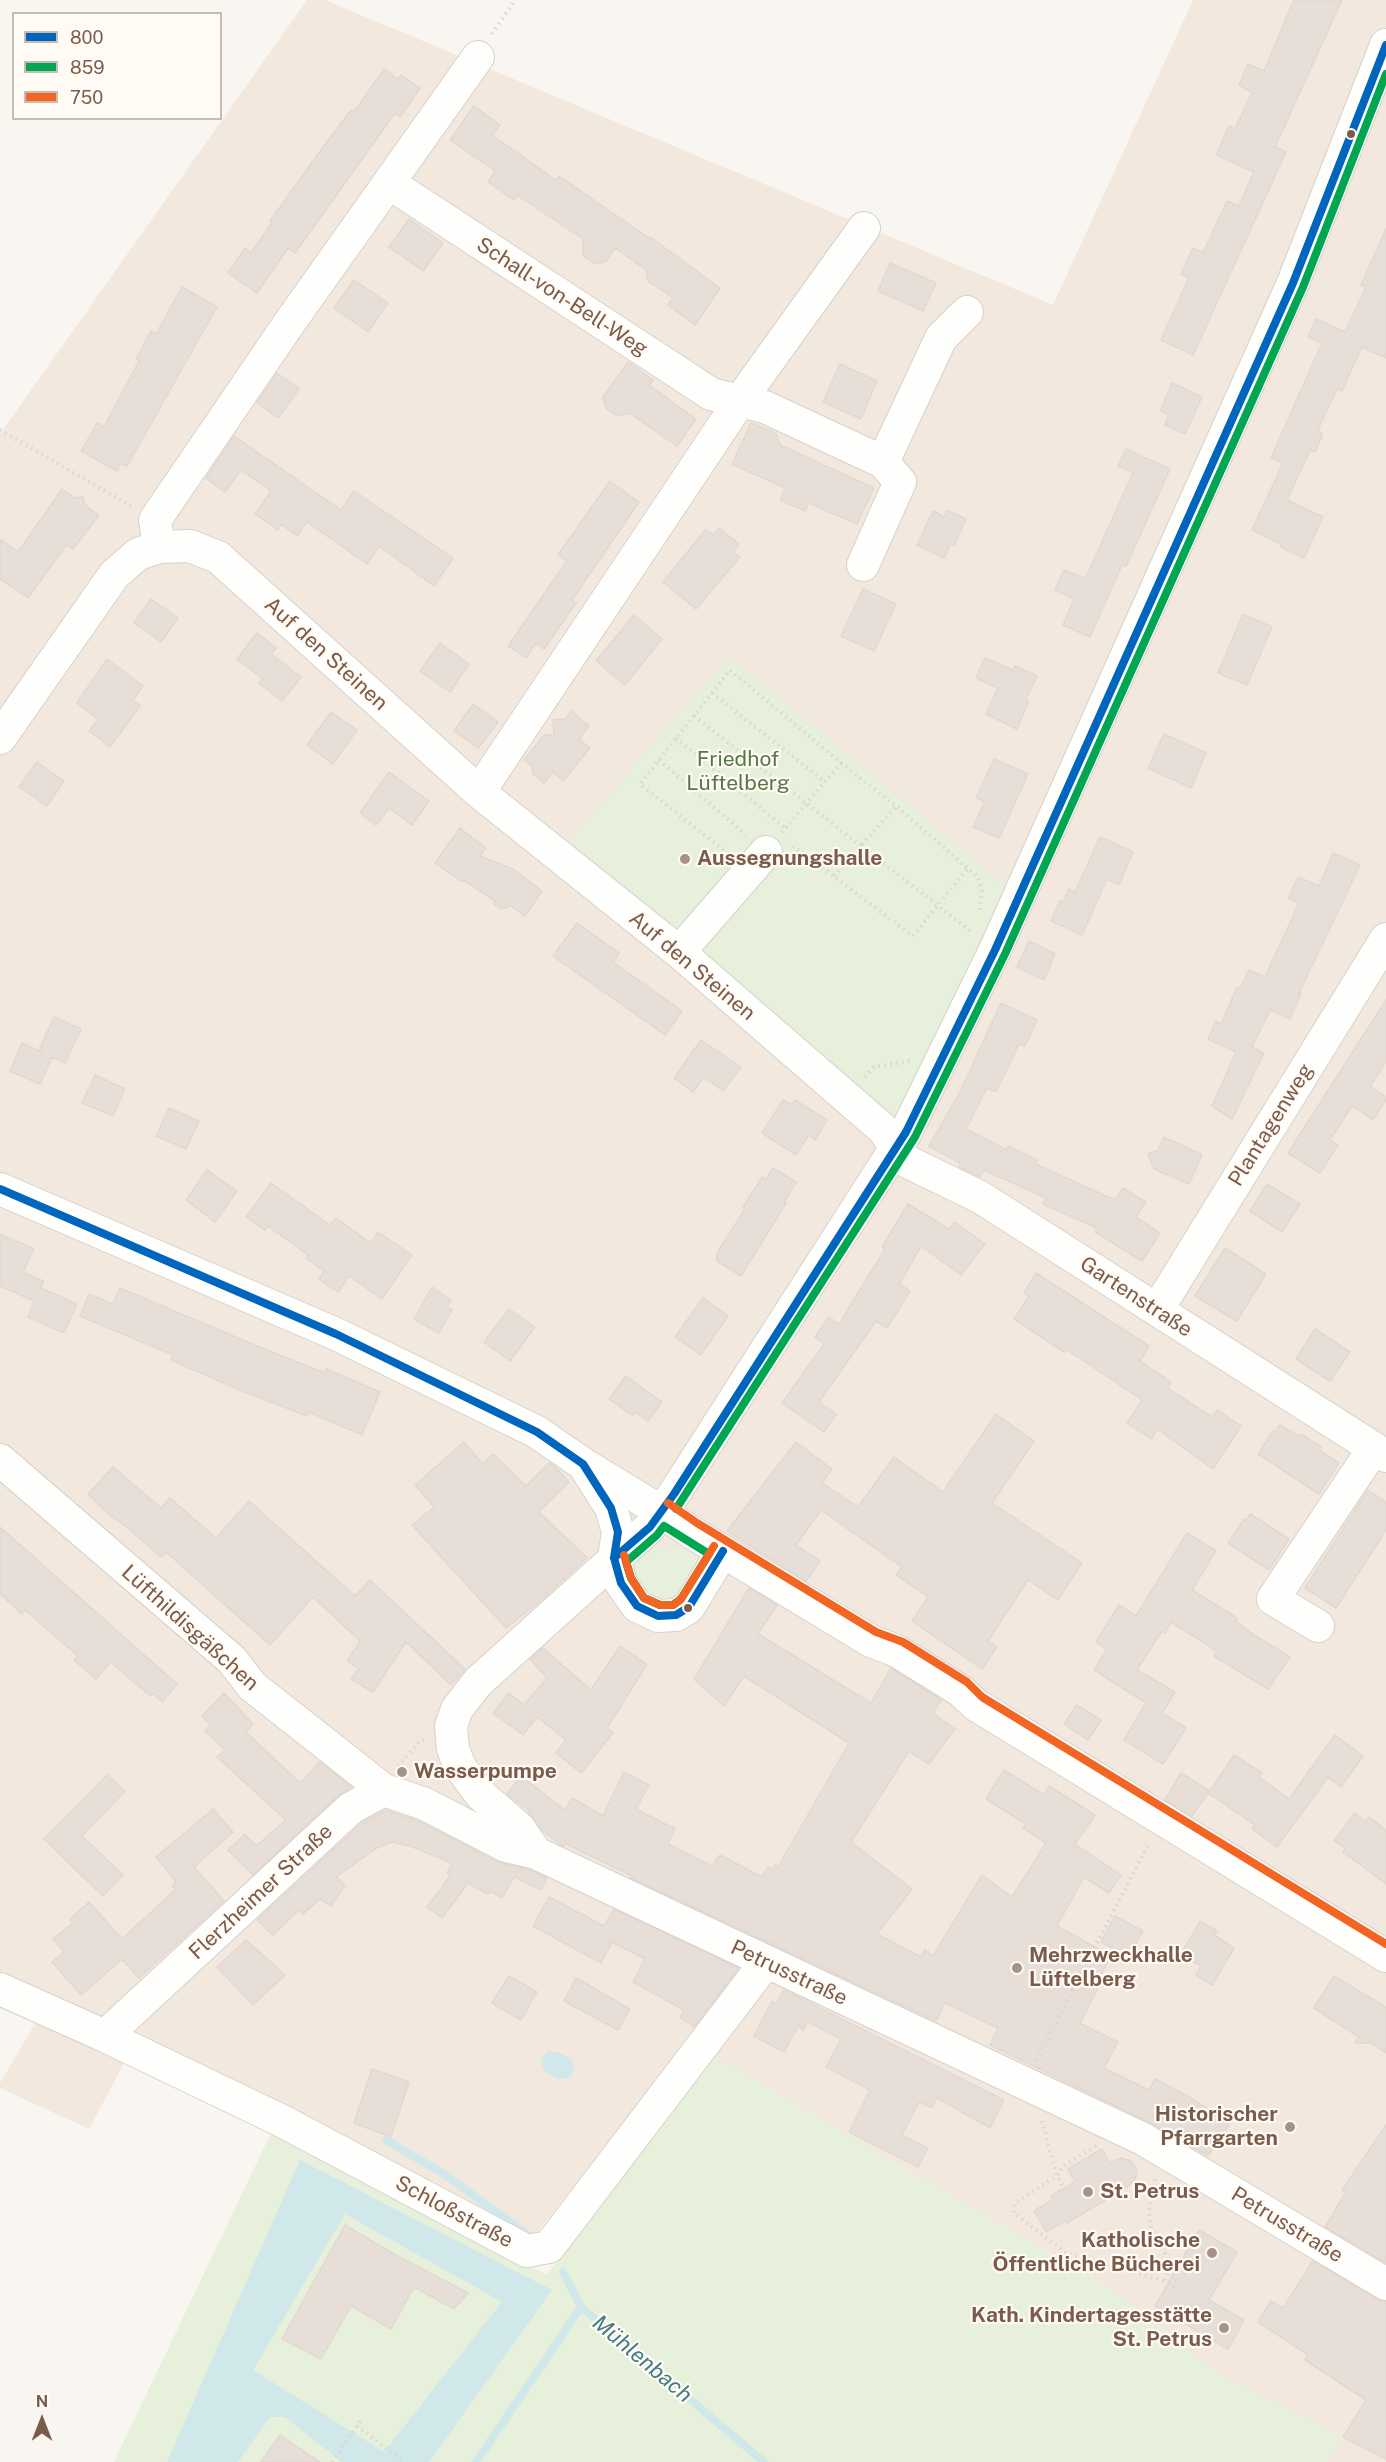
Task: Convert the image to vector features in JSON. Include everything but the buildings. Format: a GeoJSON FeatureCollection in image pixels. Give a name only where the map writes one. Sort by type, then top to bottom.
{"type":"FeatureCollection","features":[{"type":"Feature","properties":{"kind":"street"},"geometry":{"type":"LineString","coordinates":[[536,1853],[519,1828],[482,1796],[460,1767],[453,1749],[451,1726],[457,1709],[478,1682],[650,1527],[662,1512],[896,1149],[944,1056],[984,941],[1293,283],[1386,45]]}},
{"type":"Feature","properties":{"kind":"street"},"geometry":{"type":"LineString","coordinates":[[157,534],[290,322],[478,57]]}},
{"type":"Feature","properties":{"kind":"street","name":"Schall-von-Bell-Weg"},"geometry":{"type":"LineString","coordinates":[[389,183],[711,394],[765,407],[883,462]]}},
{"type":"Feature","properties":{"kind":"street"},"geometry":{"type":"LineString","coordinates":[[479,792],[740,402],[864,228]]}},
{"type":"Feature","properties":{"kind":"street"},"geometry":{"type":"LineString","coordinates":[[863,565],[900,482],[883,462],[942,338],[967,312]]}},
{"type":"Feature","properties":{"kind":"street","name":"Auf den Steinen"},"geometry":{"type":"LineString","coordinates":[[0,738],[114,575],[157,534],[219,557],[479,792],[679,952],[884,1130],[896,1149]]}},
{"type":"Feature","properties":{"kind":"street"},"geometry":{"type":"LineString","coordinates":[[679,952],[772,844]]}},
{"type":"Feature","properties":{"kind":"street","name":"Plantagenweg"},"geometry":{"type":"LineString","coordinates":[[1157,1310],[1386,939]]}},
{"type":"Feature","properties":{"kind":"street","name":"Gartenstraße"},"geometry":{"type":"LineString","coordinates":[[896,1149],[908,1162],[980,1197],[1380,1452],[1273,1599],[1317,1626]]}},
{"type":"Feature","properties":{"kind":"street"},"geometry":{"type":"LineString","coordinates":[[0,1189],[366,1348],[537,1432],[583,1464],[723,1551],[871,1641],[897,1651],[961,1691],[976,1705],[1386,1956]]}},
{"type":"Feature","properties":{"kind":"street","name":"Lüfthildisgäßchen"},"geometry":{"type":"LineString","coordinates":[[0,1460],[232,1660],[252,1686],[384,1790]]}},
{"type":"Feature","properties":{"kind":"street"},"geometry":{"type":"LineString","coordinates":[[583,1464],[611,1508],[618,1532],[614,1558],[621,1583],[637,1606],[658,1616],[676,1615],[689,1606],[723,1551]]}},
{"type":"Feature","properties":{"kind":"street"},"geometry":{"type":"LineString","coordinates":[[384,1790],[425,1804],[506,1846],[536,1853]]}},
{"type":"Feature","properties":{"kind":"street","name":"Flerzheimer Straße"},"geometry":{"type":"LineString","coordinates":[[105,2036],[351,1808],[384,1790]]}},
{"type":"Feature","properties":{"kind":"street","name":"Petrusstraße"},"geometry":{"type":"LineString","coordinates":[[536,1853],[1034,2090],[1143,2139],[1386,2284]]}},
{"type":"Feature","properties":{"kind":"street","name":"Schloßstraße"},"geometry":{"type":"LineString","coordinates":[[105,2036],[282,2121],[527,2251],[549,2247],[766,1962]]}},
{"type":"Feature","properties":{"kind":"street"},"geometry":{"type":"LineString","coordinates":[[0,1989],[105,2036]]}},
{"type":"Feature","properties":{"kind":"path"},"geometry":{"type":"LineString","coordinates":[[478,57],[515,0]]}},
{"type":"Feature","properties":{"kind":"path"},"geometry":{"type":"LineString","coordinates":[[0,430],[157,534]]}},
{"type":"Feature","properties":{"kind":"path"},"geometry":{"type":"LineString","coordinates":[[729,854],[640,784],[730,670],[896,806],[978,877],[982,891],[978,916]]}},
{"type":"Feature","properties":{"kind":"path"},"geometry":{"type":"LineString","coordinates":[[712,693],[824,781]]}},
{"type":"Feature","properties":{"kind":"path"},"geometry":{"type":"LineString","coordinates":[[694,716],[984,941]]}},
{"type":"Feature","properties":{"kind":"path"},"geometry":{"type":"LineString","coordinates":[[676,738],[785,828]]}},
{"type":"Feature","properties":{"kind":"path"},"geometry":{"type":"LineString","coordinates":[[658,760],[772,844],[834,876],[913,936],[968,868]]}},
{"type":"Feature","properties":{"kind":"path"},"geometry":{"type":"LineString","coordinates":[[772,844],[805,802],[841,763]]}},
{"type":"Feature","properties":{"kind":"path"},"geometry":{"type":"LineString","coordinates":[[834,876],[896,806]]}},
{"type":"Feature","properties":{"kind":"path"},"geometry":{"type":"LineString","coordinates":[[975,924],[984,941]]}},
{"type":"Feature","properties":{"kind":"path"},"geometry":{"type":"LineString","coordinates":[[847,1098],[874,1067],[944,1056]]}},
{"type":"Feature","properties":{"kind":"path"},"geometry":{"type":"LineString","coordinates":[[1064,2188],[1057,2176],[1034,2090],[1162,1817]]}},
{"type":"Feature","properties":{"kind":"path"},"geometry":{"type":"LineString","coordinates":[[1098,2144],[1062,2167],[1057,2176],[1015,2202],[1014,2213],[1066,2253],[1164,2281],[1174,2287],[1178,2279]]}},
{"type":"Feature","properties":{"kind":"path"},"geometry":{"type":"LineString","coordinates":[[1164,2281],[1172,2265],[1150,2229],[1149,2211],[1156,2176],[1170,2154]]}},
{"type":"Feature","properties":{"kind":"path"},"geometry":{"type":"LineString","coordinates":[[332,2462],[362,2419]]}},
{"type":"Feature","properties":{"kind":"path"},"geometry":{"type":"LineString","coordinates":[[357,2426],[404,2462]]}},
{"type":"Feature","properties":{"kind":"shaded area"},"geometry":{"type":"Polygon","coordinates":[[[307,0],[325,0],[1053,305],[1193,0],[1386,0],[1386,2462],[1327,2462],[1342,2436],[1219,2374],[1111,2289],[708,2053],[690,2040],[536,2234],[519,2236],[137,2039],[89,2129],[0,2088],[0,2083],[52,1995],[0,1973],[0,434],[307,0]]]}},
{"type":"Feature","properties":{"kind":"green space","name":"Friedhof Lüftelberg"},"geometry":{"type":"Polygon","coordinates":[[[729,655],[1005,885],[953,1001],[894,1122],[567,843],[729,655]]]}},
{"type":"Feature","properties":{"kind":"green space"},"geometry":{"type":"Polygon","coordinates":[[[674,1546],[692,1552],[697,1567],[678,1596],[660,1601],[639,1592],[628,1564],[656,1548],[674,1546]]]}},
{"type":"Feature","properties":{"kind":"green space"},"geometry":{"type":"Polygon","coordinates":[[[708,2053],[1111,2289],[1219,2374],[1342,2436],[1327,2462],[114,2462],[272,2131],[547,2275],[708,2053]]]}},
{"type":"Feature","properties":{"kind":"water"},"geometry":{"type":"Polygon","coordinates":[[[548,2051],[557,2052],[571,2059],[574,2068],[572,2075],[558,2079],[543,2070],[541,2059],[548,2051]]]}},
{"type":"Feature","properties":{"kind":"water"},"geometry":{"type":"Polygon","coordinates":[[[300,2160],[552,2290],[429,2462],[342,2462],[285,2417],[270,2417],[238,2462],[167,2462],[300,2160]],[[345,2214],[253,2370],[384,2452],[502,2302],[345,2214]]]}},
{"type":"Feature","properties":{"kind":"waterway"},"geometry":{"type":"LineString","coordinates":[[386,2140],[447,2176],[528,2235]]}},
{"type":"Feature","properties":{"kind":"waterway"},"geometry":{"type":"LineString","coordinates":[[563,2272],[581,2307]]}},
{"type":"Feature","properties":{"kind":"waterway","name":"Mühlenbach"},"geometry":{"type":"LineString","coordinates":[[476,2462],[581,2307],[764,2462]]}},
{"type":"Feature","properties":{"kind":"transit line","name":"800"},"geometry":{"type":"LineString","coordinates":[[614,1558],[650,1527],[674,1494],[906,1132],[995,950],[1293,283],[1386,45]]}},
{"type":"Feature","properties":{"kind":"transit line","name":"859"},"geometry":{"type":"LineString","coordinates":[[676,1509],[915,1137],[1005,954],[1303,287],[1386,74]]}},
{"type":"Feature","properties":{"kind":"transit line","name":"800"},"geometry":{"type":"LineString","coordinates":[[0,1189],[336,1334],[537,1432],[583,1464],[611,1508],[618,1532],[614,1558],[621,1583],[637,1606],[658,1616],[676,1615],[689,1607],[723,1551]]}},
{"type":"Feature","properties":{"kind":"transit line","name":"750"},"geometry":{"type":"LineString","coordinates":[[668,1503],[876,1632],[903,1642],[967,1682],[982,1697],[1386,1944]]}},
{"type":"Feature","properties":{"kind":"transit line","name":"859"},"geometry":{"type":"LineString","coordinates":[[664,1526],[709,1554],[681,1599],[673,1605],[660,1605],[644,1598],[631,1578],[626,1562],[664,1526]]}},
{"type":"Feature","properties":{"kind":"transit line","name":"750"},"geometry":{"type":"LineString","coordinates":[[624,1555],[631,1578],[644,1598],[660,1605],[673,1605],[681,1599],[714,1546]]}},
{"type":"Feature","properties":{"kind":"place","name":"Aussegnungshalle"},"geometry":{"type":"Point","coordinates":[685,859]}},
{"type":"Feature","properties":{"kind":"place","name":"Wasserpumpe"},"geometry":{"type":"Point","coordinates":[402,1772]}},
{"type":"Feature","properties":{"kind":"place","name":"Mehrzweckhalle Lüftelberg"},"geometry":{"type":"Point","coordinates":[1017,1968]}},
{"type":"Feature","properties":{"kind":"place","name":"Historischer Pfarrgarten"},"geometry":{"type":"Point","coordinates":[1290,2127]}},
{"type":"Feature","properties":{"kind":"place","name":"St. Petrus"},"geometry":{"type":"Point","coordinates":[1088,2192]}},
{"type":"Feature","properties":{"kind":"place","name":"Katholische Öffentliche Bücherei"},"geometry":{"type":"Point","coordinates":[1212,2253]}},
{"type":"Feature","properties":{"kind":"place","name":"Kath. Kindertagesstätte St. Petrus"},"geometry":{"type":"Point","coordinates":[1224,2328]}}]}
